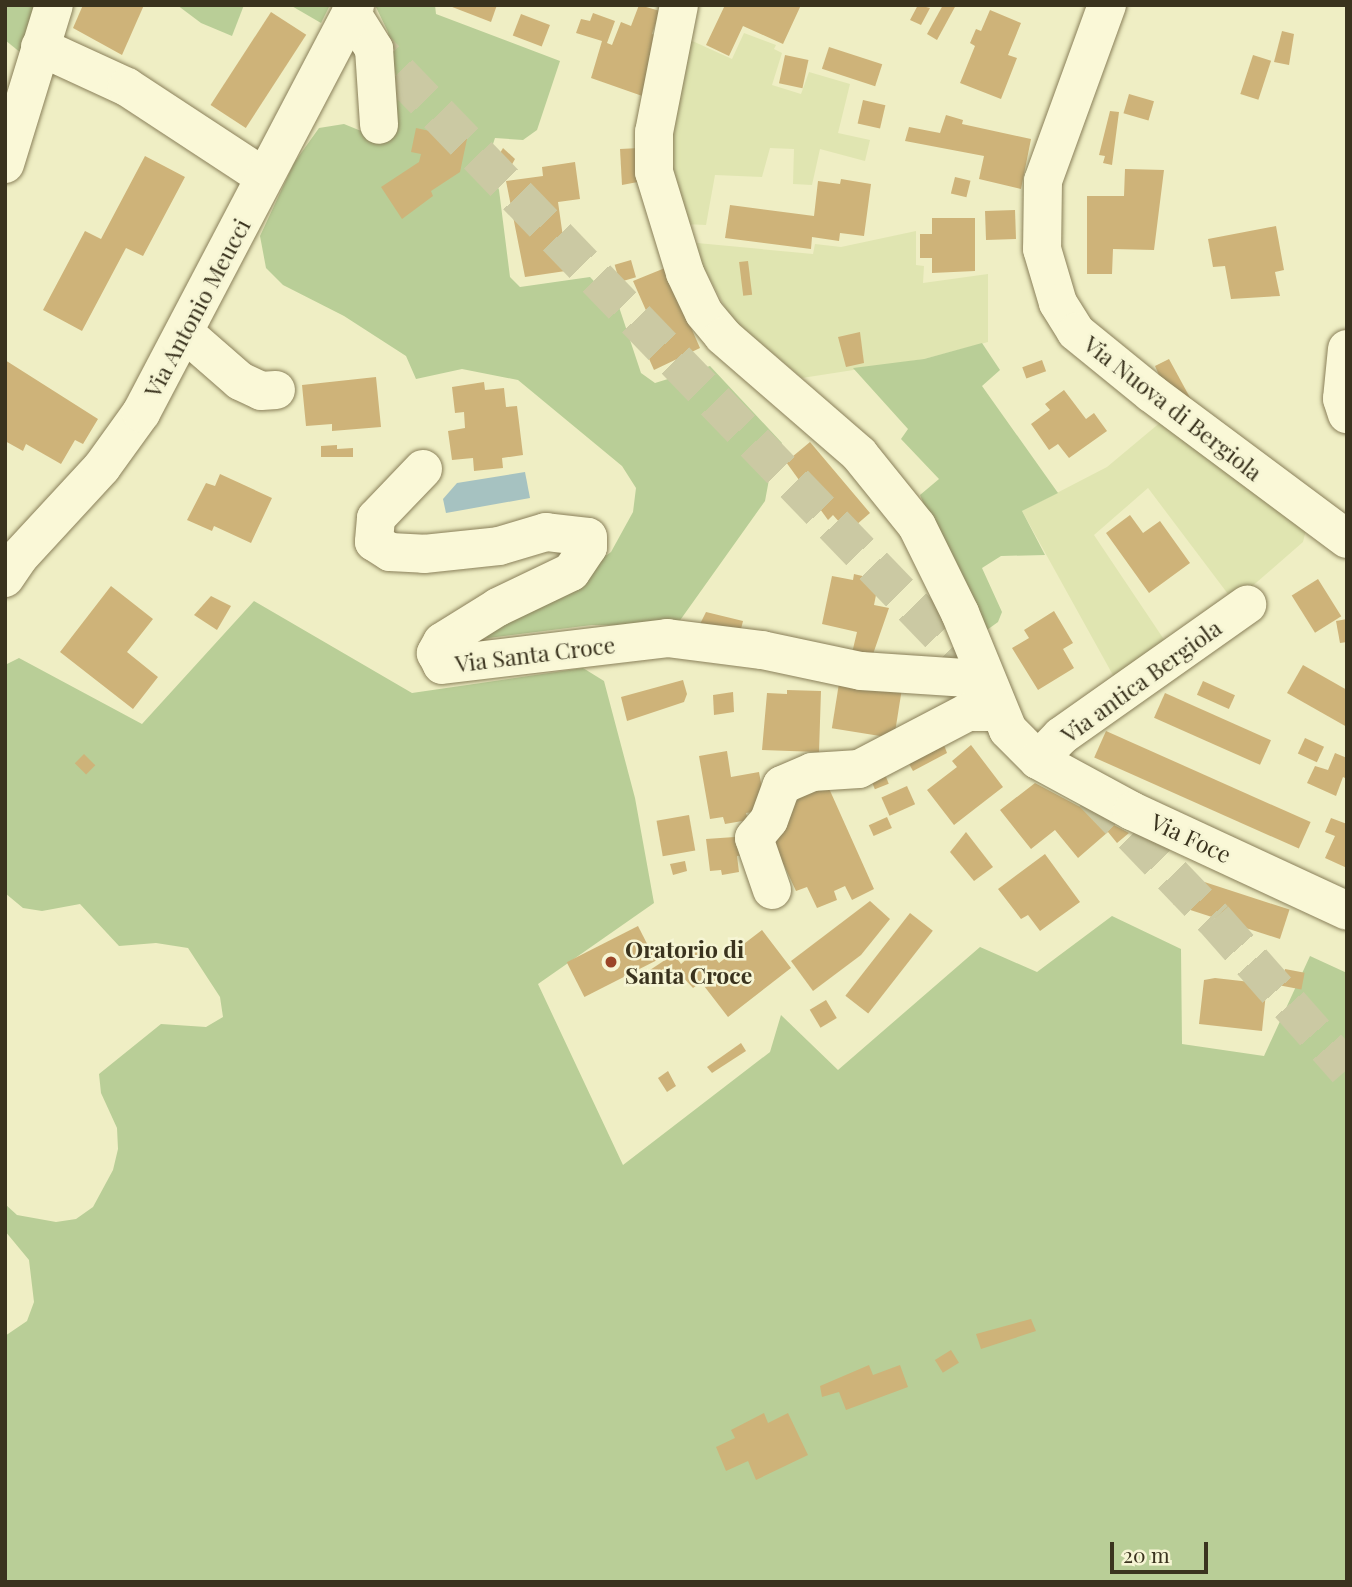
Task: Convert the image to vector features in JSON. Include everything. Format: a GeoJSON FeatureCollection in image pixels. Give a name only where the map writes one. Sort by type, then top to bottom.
{"type":"FeatureCollection","features":[{"type":"Feature","properties":{"kind":"street"},"geometry":{"type":"LineString","coordinates":[[5,164],[54,5]]}},
{"type":"Feature","properties":{"kind":"street"},"geometry":{"type":"LineString","coordinates":[[679,5],[654,132],[654,172],[685,273],[704,313],[723,337],[859,454],[917,526],[960,613],[991,696],[1008,730],[1038,760]]}},
{"type":"Feature","properties":{"kind":"street","name":"Via Nuova di Bergiola"},"geometry":{"type":"LineString","coordinates":[[1107,5],[1043,181],[1042,248],[1058,303],[1076,332],[1150,393],[1347,539]]}},
{"type":"Feature","properties":{"kind":"street","name":"Via Antonio Meucci"},"geometry":{"type":"LineString","coordinates":[[353,9],[374,49],[379,125]]}},
{"type":"Feature","properties":{"kind":"street","name":"Via Antonio Meucci"},"geometry":{"type":"LineString","coordinates":[[5,578],[19,557],[102,467],[141,413],[353,9]]}},
{"type":"Feature","properties":{"kind":"street"},"geometry":{"type":"LineString","coordinates":[[40,47],[127,87],[264,177]]}},
{"type":"Feature","properties":{"kind":"street"},"geometry":{"type":"LineString","coordinates":[[185,333],[240,381],[261,391],[276,390]]}},
{"type":"Feature","properties":{"kind":"street"},"geometry":{"type":"LineString","coordinates":[[1345,367],[1347,414]]}},
{"type":"Feature","properties":{"kind":"street","name":"Via Santa Croce"},"geometry":{"type":"LineString","coordinates":[[423,469],[376,518],[374,542],[390,552],[424,554],[499,546],[547,532],[588,537],[588,547],[571,572],[498,607],[442,642],[436,653],[442,665],[667,638],[762,650],[991,696]]}},
{"type":"Feature","properties":{"kind":"street","name":"Via antica Bergiola"},"geometry":{"type":"LineString","coordinates":[[1038,760],[1061,736],[1247,605]]}},
{"type":"Feature","properties":{"kind":"street"},"geometry":{"type":"LineString","coordinates":[[772,890],[754,838],[769,820],[782,785],[811,772],[859,769],[968,712],[991,696]]}},
{"type":"Feature","properties":{"kind":"street","name":"Via Foce"},"geometry":{"type":"LineString","coordinates":[[1038,760],[1132,811],[1347,911]]}},
{"type":"Feature","properties":{"kind":"green space"},"geometry":{"type":"Polygon","coordinates":[[[5,5],[42,5],[21,53],[5,40],[5,5]]]}},
{"type":"Feature","properties":{"kind":"green space"},"geometry":{"type":"Polygon","coordinates":[[[177,5],[244,5],[232,36],[201,23],[177,5]]]}},
{"type":"Feature","properties":{"kind":"green space"},"geometry":{"type":"Polygon","coordinates":[[[290,5],[330,5],[321,23],[290,5]]]}},
{"type":"Feature","properties":{"kind":"green space"},"geometry":{"type":"Polygon","coordinates":[[[375,5],[435,5],[436,14],[560,61],[537,130],[523,140],[495,138],[488,159],[499,190],[510,277],[520,287],[590,277],[619,307],[641,373],[655,383],[710,366],[782,443],[773,458],[765,501],[676,626],[592,625],[488,638],[477,634],[571,581],[611,552],[633,512],[636,488],[622,466],[518,380],[462,369],[416,379],[406,356],[344,316],[283,285],[266,268],[260,236],[294,163],[319,128],[344,124],[366,133],[391,135],[398,89],[388,32],[375,5]]]}},
{"type":"Feature","properties":{"kind":"green space"},"geometry":{"type":"Polygon","coordinates":[[[744,33],[776,45],[774,49],[782,53],[772,85],[801,94],[809,72],[850,84],[838,133],[870,140],[865,161],[820,149],[812,185],[793,184],[794,149],[770,148],[762,177],[715,175],[706,225],[684,224],[673,182],[670,124],[688,39],[732,59],[744,33]]]}},
{"type":"Feature","properties":{"kind":"green space"},"geometry":{"type":"Polygon","coordinates":[[[916,231],[916,265],[924,266],[923,283],[988,274],[988,342],[924,359],[802,378],[731,318],[699,259],[697,243],[813,254],[815,244],[841,247],[916,231]]]}},
{"type":"Feature","properties":{"kind":"green space"},"geometry":{"type":"Polygon","coordinates":[[[982,343],[1000,370],[982,386],[1058,493],[1022,511],[1045,555],[1001,556],[982,568],[1002,612],[998,622],[980,635],[920,495],[939,479],[901,439],[908,429],[853,368],[924,359],[982,343]]]}},
{"type":"Feature","properties":{"kind":"green space"},"geometry":{"type":"Polygon","coordinates":[[[1162,421],[1306,530],[1303,542],[1234,602],[1148,488],[1094,535],[1167,644],[1114,677],[1022,511],[1107,467],[1162,421]]]}},
{"type":"Feature","properties":{"kind":"green space"},"geometry":{"type":"Polygon","coordinates":[[[254,601],[412,693],[583,668],[604,681],[635,798],[654,903],[538,984],[623,1165],[770,1052],[781,1015],[838,1070],[980,947],[1037,972],[1112,916],[1181,949],[1182,1044],[1264,1056],[1310,956],[1347,973],[1347,1582],[5,1582],[5,1336],[27,1321],[34,1302],[29,1260],[5,1231],[5,1204],[17,1215],[56,1222],[76,1219],[93,1207],[113,1170],[118,1149],[117,1128],[101,1093],[99,1074],[161,1024],[206,1027],[223,1017],[220,997],[188,948],[156,943],[119,946],[80,904],[42,911],[23,908],[5,893],[5,665],[19,658],[142,724],[254,601]]]}},
{"type":"Feature","properties":{"kind":"water"},"geometry":{"type":"Polygon","coordinates":[[[525,472],[530,498],[446,513],[443,499],[457,483],[525,472]]]}},
{"type":"Feature","properties":{"kind":"building"},"geometry":{"type":"Polygon","coordinates":[[[83,5],[144,5],[122,55],[73,28],[83,5]]]}},
{"type":"Feature","properties":{"kind":"building"},"geometry":{"type":"Polygon","coordinates":[[[447,5],[497,5],[491,22],[447,5]]]}},
{"type":"Feature","properties":{"kind":"building"},"geometry":{"type":"Polygon","coordinates":[[[639,5],[660,11],[652,34],[662,37],[648,98],[591,78],[602,41],[576,33],[581,19],[590,21],[593,13],[615,21],[607,43],[612,45],[621,22],[631,26],[639,5]]]}},
{"type":"Feature","properties":{"kind":"building"},"geometry":{"type":"Polygon","coordinates":[[[725,5],[801,5],[783,44],[743,26],[729,56],[706,45],[725,5]]]}},
{"type":"Feature","properties":{"kind":"building"},"geometry":{"type":"Polygon","coordinates":[[[918,5],[930,8],[921,25],[910,20],[918,5]]]}},
{"type":"Feature","properties":{"kind":"building"},"geometry":{"type":"Polygon","coordinates":[[[943,5],[956,5],[937,40],[927,34],[943,5]]]}},
{"type":"Feature","properties":{"kind":"building"},"geometry":{"type":"Polygon","coordinates":[[[990,10],[1021,23],[1008,55],[1017,58],[1001,99],[960,83],[975,46],[970,43],[976,29],[981,31],[990,10]]]}},
{"type":"Feature","properties":{"kind":"building"},"geometry":{"type":"Polygon","coordinates":[[[271,12],[306,35],[246,128],[211,105],[271,12]]]}},
{"type":"Feature","properties":{"kind":"building"},"geometry":{"type":"Polygon","coordinates":[[[521,14],[550,25],[542,47],[513,35],[521,14]]]}},
{"type":"Feature","properties":{"kind":"building"},"geometry":{"type":"Polygon","coordinates":[[[1282,31],[1294,34],[1289,65],[1274,62],[1282,31]]]}},
{"type":"Feature","properties":{"kind":"building"},"geometry":{"type":"Polygon","coordinates":[[[829,47],[882,64],[875,86],[822,69],[829,47]]]}},
{"type":"Feature","properties":{"kind":"building"},"geometry":{"type":"Polygon","coordinates":[[[785,55],[808,60],[802,88],[779,83],[785,55]]]}},
{"type":"Feature","properties":{"kind":"building"},"geometry":{"type":"Polygon","coordinates":[[[1253,55],[1271,61],[1258,100],[1240,94],[1253,55]]]}},
{"type":"Feature","properties":{"kind":"building"},"geometry":{"type":"Polygon","coordinates":[[[1129,94],[1154,101],[1148,120],[1123,113],[1129,94]]]}},
{"type":"Feature","properties":{"kind":"building"},"geometry":{"type":"Polygon","coordinates":[[[863,100],[885,105],[880,129],[858,123],[863,100]]]}},
{"type":"Feature","properties":{"kind":"building"},"geometry":{"type":"Polygon","coordinates":[[[1110,111],[1119,112],[1112,165],[1103,163],[1105,156],[1099,155],[1110,111]]]}},
{"type":"Feature","properties":{"kind":"building"},"geometry":{"type":"Polygon","coordinates":[[[946,115],[963,120],[962,124],[1031,139],[1021,189],[979,179],[984,156],[905,141],[909,127],[940,133],[946,115]]]}},
{"type":"Feature","properties":{"kind":"building"},"geometry":{"type":"Polygon","coordinates":[[[416,128],[467,139],[460,172],[431,191],[433,196],[402,219],[381,187],[419,162],[421,154],[411,152],[416,128]]]}},
{"type":"Feature","properties":{"kind":"building"},"geometry":{"type":"Polygon","coordinates":[[[503,148],[515,159],[510,168],[496,160],[503,148]]]}},
{"type":"Feature","properties":{"kind":"building"},"geometry":{"type":"Polygon","coordinates":[[[639,148],[643,181],[622,185],[620,149],[639,148]]]}},
{"type":"Feature","properties":{"kind":"building"},"geometry":{"type":"Polygon","coordinates":[[[145,156],[185,177],[143,256],[126,248],[82,331],[43,310],[85,231],[101,239],[145,156]]]}},
{"type":"Feature","properties":{"kind":"building"},"geometry":{"type":"Polygon","coordinates":[[[575,162],[580,199],[558,202],[563,237],[574,235],[579,269],[525,277],[506,181],[543,176],[542,167],[575,162]]]}},
{"type":"Feature","properties":{"kind":"building"},"geometry":{"type":"Polygon","coordinates":[[[1125,169],[1164,170],[1154,250],[1113,249],[1112,274],[1087,274],[1087,196],[1124,196],[1125,169]]]}},
{"type":"Feature","properties":{"kind":"building"},"geometry":{"type":"Polygon","coordinates":[[[955,177],[971,181],[966,197],[951,193],[955,177]]]}},
{"type":"Feature","properties":{"kind":"building"},"geometry":{"type":"Polygon","coordinates":[[[841,179],[871,184],[864,236],[840,233],[839,241],[812,237],[811,249],[725,238],[730,205],[814,216],[818,181],[840,184],[841,179]]]}},
{"type":"Feature","properties":{"kind":"building"},"geometry":{"type":"Polygon","coordinates":[[[1015,210],[1016,239],[986,240],[985,211],[1015,210]]]}},
{"type":"Feature","properties":{"kind":"building"},"geometry":{"type":"Polygon","coordinates":[[[932,218],[975,218],[975,271],[932,273],[932,258],[920,258],[920,234],[932,234],[932,218]]]}},
{"type":"Feature","properties":{"kind":"building"},"geometry":{"type":"Polygon","coordinates":[[[1276,226],[1284,270],[1275,272],[1280,296],[1231,299],[1225,266],[1213,267],[1208,239],[1276,226]]]}},
{"type":"Feature","properties":{"kind":"building"},"geometry":{"type":"Polygon","coordinates":[[[631,260],[636,277],[620,282],[615,265],[631,260]]]}},
{"type":"Feature","properties":{"kind":"building"},"geometry":{"type":"Polygon","coordinates":[[[748,261],[752,295],[743,296],[739,262],[748,261]]]}},
{"type":"Feature","properties":{"kind":"building"},"geometry":{"type":"Polygon","coordinates":[[[665,268],[700,348],[654,370],[642,343],[661,332],[657,322],[652,324],[633,281],[665,268]]]}},
{"type":"Feature","properties":{"kind":"building"},"geometry":{"type":"Polygon","coordinates":[[[860,332],[864,363],[846,367],[838,337],[860,332]]]}},
{"type":"Feature","properties":{"kind":"building"},"geometry":{"type":"Polygon","coordinates":[[[1169,359],[1194,405],[1166,391],[1155,366],[1169,359]]]}},
{"type":"Feature","properties":{"kind":"building"},"geometry":{"type":"Polygon","coordinates":[[[5,360],[98,419],[83,444],[75,440],[61,464],[26,444],[23,451],[5,441],[5,360]]]}},
{"type":"Feature","properties":{"kind":"building"},"geometry":{"type":"Polygon","coordinates":[[[1042,360],[1046,371],[1026,378],[1022,367],[1042,360]]]}},
{"type":"Feature","properties":{"kind":"building"},"geometry":{"type":"Polygon","coordinates":[[[376,377],[381,427],[332,431],[332,424],[306,426],[302,385],[376,377]]]}},
{"type":"Feature","properties":{"kind":"building"},"geometry":{"type":"Polygon","coordinates":[[[484,382],[485,390],[504,388],[506,407],[517,406],[523,455],[502,458],[503,468],[474,471],[473,458],[452,460],[448,431],[465,428],[464,412],[455,413],[452,387],[484,382]]]}},
{"type":"Feature","properties":{"kind":"building"},"geometry":{"type":"Polygon","coordinates":[[[1064,390],[1086,419],[1094,413],[1107,431],[1069,458],[1058,444],[1049,450],[1031,424],[1050,410],[1045,404],[1064,390]]]}},
{"type":"Feature","properties":{"kind":"building"},"geometry":{"type":"Polygon","coordinates":[[[810,442],[870,513],[848,532],[833,515],[828,520],[786,462],[810,442]]]}},
{"type":"Feature","properties":{"kind":"building"},"geometry":{"type":"Polygon","coordinates":[[[337,445],[337,449],[353,448],[353,457],[321,457],[321,446],[337,445]]]}},
{"type":"Feature","properties":{"kind":"building"},"geometry":{"type":"Polygon","coordinates":[[[220,474],[272,498],[251,543],[214,526],[212,531],[187,520],[206,483],[215,486],[220,474]]]}},
{"type":"Feature","properties":{"kind":"building"},"geometry":{"type":"Polygon","coordinates":[[[1130,515],[1143,533],[1160,521],[1190,563],[1149,593],[1106,533],[1130,515]]]}},
{"type":"Feature","properties":{"kind":"building"},"geometry":{"type":"Polygon","coordinates":[[[854,574],[879,580],[874,605],[889,608],[872,657],[852,653],[857,632],[822,624],[832,576],[853,580],[854,574]]]}},
{"type":"Feature","properties":{"kind":"building"},"geometry":{"type":"Polygon","coordinates":[[[1318,579],[1341,616],[1315,633],[1292,595],[1318,579]]]}},
{"type":"Feature","properties":{"kind":"building"},"geometry":{"type":"Polygon","coordinates":[[[111,586],[153,619],[127,652],[158,677],[133,709],[60,652],[111,586]]]}},
{"type":"Feature","properties":{"kind":"building"},"geometry":{"type":"Polygon","coordinates":[[[211,596],[231,606],[217,630],[194,615],[211,596]]]}},
{"type":"Feature","properties":{"kind":"building"},"geometry":{"type":"Polygon","coordinates":[[[1054,611],[1073,643],[1063,649],[1074,668],[1038,690],[1012,648],[1029,638],[1024,630],[1054,611]]]}},
{"type":"Feature","properties":{"kind":"building"},"geometry":{"type":"Polygon","coordinates":[[[706,612],[743,621],[739,637],[698,628],[706,612]]]}},
{"type":"Feature","properties":{"kind":"building"},"geometry":{"type":"Polygon","coordinates":[[[1347,619],[1347,642],[1340,643],[1336,621],[1347,619]]]}},
{"type":"Feature","properties":{"kind":"building"},"geometry":{"type":"Polygon","coordinates":[[[1303,665],[1347,690],[1347,727],[1287,693],[1303,665]]]}},
{"type":"Feature","properties":{"kind":"building"},"geometry":{"type":"Polygon","coordinates":[[[840,677],[902,687],[894,738],[832,728],[840,677]]]}},
{"type":"Feature","properties":{"kind":"building"},"geometry":{"type":"Polygon","coordinates":[[[683,680],[687,694],[684,702],[627,721],[621,697],[683,680]]]}},
{"type":"Feature","properties":{"kind":"building"},"geometry":{"type":"Polygon","coordinates":[[[1203,681],[1235,695],[1229,709],[1197,695],[1203,681]]]}},
{"type":"Feature","properties":{"kind":"building"},"geometry":{"type":"Polygon","coordinates":[[[787,690],[821,691],[819,752],[762,750],[767,693],[787,694],[787,690]]]}},
{"type":"Feature","properties":{"kind":"building"},"geometry":{"type":"Polygon","coordinates":[[[733,692],[734,712],[714,715],[713,695],[733,692]]]}},
{"type":"Feature","properties":{"kind":"building"},"geometry":{"type":"Polygon","coordinates":[[[1165,693],[1271,740],[1260,765],[1154,718],[1165,693]]]}},
{"type":"Feature","properties":{"kind":"building"},"geometry":{"type":"Polygon","coordinates":[[[1106,731],[1311,822],[1299,849],[1094,757],[1106,731]]]}},
{"type":"Feature","properties":{"kind":"building"},"geometry":{"type":"Polygon","coordinates":[[[941,737],[947,753],[913,771],[903,753],[941,737]]]}},
{"type":"Feature","properties":{"kind":"building"},"geometry":{"type":"Polygon","coordinates":[[[1305,738],[1324,747],[1317,762],[1298,753],[1305,738]]]}},
{"type":"Feature","properties":{"kind":"building"},"geometry":{"type":"Polygon","coordinates":[[[971,745],[1003,787],[954,825],[927,790],[957,767],[952,761],[971,745]]]}},
{"type":"Feature","properties":{"kind":"building"},"geometry":{"type":"Polygon","coordinates":[[[727,751],[731,777],[759,772],[766,810],[746,813],[748,820],[725,824],[723,817],[710,819],[699,756],[727,751]]]}},
{"type":"Feature","properties":{"kind":"building"},"geometry":{"type":"Polygon","coordinates":[[[1335,753],[1347,758],[1347,779],[1343,777],[1336,796],[1307,783],[1315,766],[1328,770],[1335,753]]]}},
{"type":"Feature","properties":{"kind":"building"},"geometry":{"type":"Polygon","coordinates":[[[84,754],[95,765],[86,775],[75,763],[84,754]]]}},
{"type":"Feature","properties":{"kind":"building"},"geometry":{"type":"Polygon","coordinates":[[[882,767],[889,784],[875,789],[868,773],[882,767]]]}},
{"type":"Feature","properties":{"kind":"building"},"geometry":{"type":"Polygon","coordinates":[[[823,775],[874,889],[852,900],[845,886],[834,891],[837,900],[817,908],[807,887],[796,891],[784,865],[759,838],[823,775]]]}},
{"type":"Feature","properties":{"kind":"building"},"geometry":{"type":"Polygon","coordinates":[[[1035,783],[1129,833],[1117,843],[1108,832],[1078,858],[1055,830],[1031,849],[1000,810],[1035,783]]]}},
{"type":"Feature","properties":{"kind":"building"},"geometry":{"type":"Polygon","coordinates":[[[907,786],[915,804],[890,816],[881,797],[907,786]]]}},
{"type":"Feature","properties":{"kind":"building"},"geometry":{"type":"Polygon","coordinates":[[[689,815],[695,850],[663,856],[657,821],[689,815]]]}},
{"type":"Feature","properties":{"kind":"building"},"geometry":{"type":"Polygon","coordinates":[[[887,817],[892,828],[874,836],[869,825],[887,817]]]}},
{"type":"Feature","properties":{"kind":"building"},"geometry":{"type":"Polygon","coordinates":[[[1331,818],[1347,824],[1347,868],[1325,858],[1335,836],[1325,832],[1331,818]]]}},
{"type":"Feature","properties":{"kind":"building"},"geometry":{"type":"Polygon","coordinates":[[[966,832],[993,867],[974,881],[950,852],[966,832]]]}},
{"type":"Feature","properties":{"kind":"building"},"geometry":{"type":"Polygon","coordinates":[[[749,836],[751,854],[737,856],[739,872],[722,875],[721,870],[710,871],[706,839],[749,836]]]}},
{"type":"Feature","properties":{"kind":"building"},"geometry":{"type":"Polygon","coordinates":[[[1045,854],[1080,902],[1040,931],[1028,915],[1021,919],[998,889],[1045,854]]]}},
{"type":"Feature","properties":{"kind":"building"},"geometry":{"type":"Polygon","coordinates":[[[685,861],[687,871],[673,875],[670,864],[685,861]]]}},
{"type":"Feature","properties":{"kind":"building"},"geometry":{"type":"Polygon","coordinates":[[[1183,875],[1290,910],[1280,939],[1173,904],[1183,875]]]}},
{"type":"Feature","properties":{"kind":"building"},"geometry":{"type":"Polygon","coordinates":[[[870,901],[890,919],[861,955],[813,991],[791,961],[870,901]]]}},
{"type":"Feature","properties":{"kind":"building"},"geometry":{"type":"Polygon","coordinates":[[[910,913],[933,931],[868,1014],[845,996],[910,913]]]}},
{"type":"Feature","properties":{"kind":"building","name":"Oratorio di Santa Croce"},"geometry":{"type":"Polygon","coordinates":[[[638,926],[656,961],[584,997],[567,962],[638,926]]]}},
{"type":"Feature","properties":{"kind":"building"},"geometry":{"type":"Polygon","coordinates":[[[762,930],[791,968],[728,1017],[701,982],[693,988],[679,973],[655,984],[647,972],[674,954],[681,964],[704,944],[719,963],[762,930]]]}},
{"type":"Feature","properties":{"kind":"building"},"geometry":{"type":"Polygon","coordinates":[[[1285,969],[1305,973],[1301,990],[1282,986],[1285,969]]]}},
{"type":"Feature","properties":{"kind":"building"},"geometry":{"type":"Polygon","coordinates":[[[1215,978],[1259,983],[1257,993],[1266,993],[1262,1031],[1199,1024],[1204,980],[1215,978]]]}},
{"type":"Feature","properties":{"kind":"building"},"geometry":{"type":"Polygon","coordinates":[[[826,1000],[837,1018],[821,1028],[810,1010],[826,1000]]]}},
{"type":"Feature","properties":{"kind":"building"},"geometry":{"type":"Polygon","coordinates":[[[741,1043],[746,1051],[712,1073],[707,1067],[741,1043]]]}},
{"type":"Feature","properties":{"kind":"building"},"geometry":{"type":"Polygon","coordinates":[[[668,1071],[676,1086],[667,1092],[658,1078],[668,1071]]]}},
{"type":"Feature","properties":{"kind":"building"},"geometry":{"type":"Polygon","coordinates":[[[1031,1319],[1036,1331],[981,1349],[976,1334],[1031,1319]]]}},
{"type":"Feature","properties":{"kind":"building"},"geometry":{"type":"Polygon","coordinates":[[[951,1350],[959,1363],[943,1373],[935,1360],[951,1350]]]}},
{"type":"Feature","properties":{"kind":"building"},"geometry":{"type":"Polygon","coordinates":[[[869,1365],[873,1375],[900,1365],[908,1387],[846,1410],[839,1392],[822,1397],[820,1386],[869,1365]]]}},
{"type":"Feature","properties":{"kind":"building"},"geometry":{"type":"Polygon","coordinates":[[[764,1413],[768,1423],[788,1413],[808,1455],[756,1480],[748,1461],[726,1471],[716,1447],[735,1438],[731,1430],[764,1413]]]}},
{"type":"Feature","properties":{"kind":"tunnel"},"geometry":{"type":"LineString","coordinates":[[359,32],[990,687]]}},
{"type":"Feature","properties":{"kind":"tunnel"},"geometry":{"type":"LineString","coordinates":[[1093,793],[1214,919],[1347,1070]]}},
{"type":"Feature","properties":{"kind":"place","name":"Oratorio di Santa Croce"},"geometry":{"type":"Point","coordinates":[611,962]}}]}
